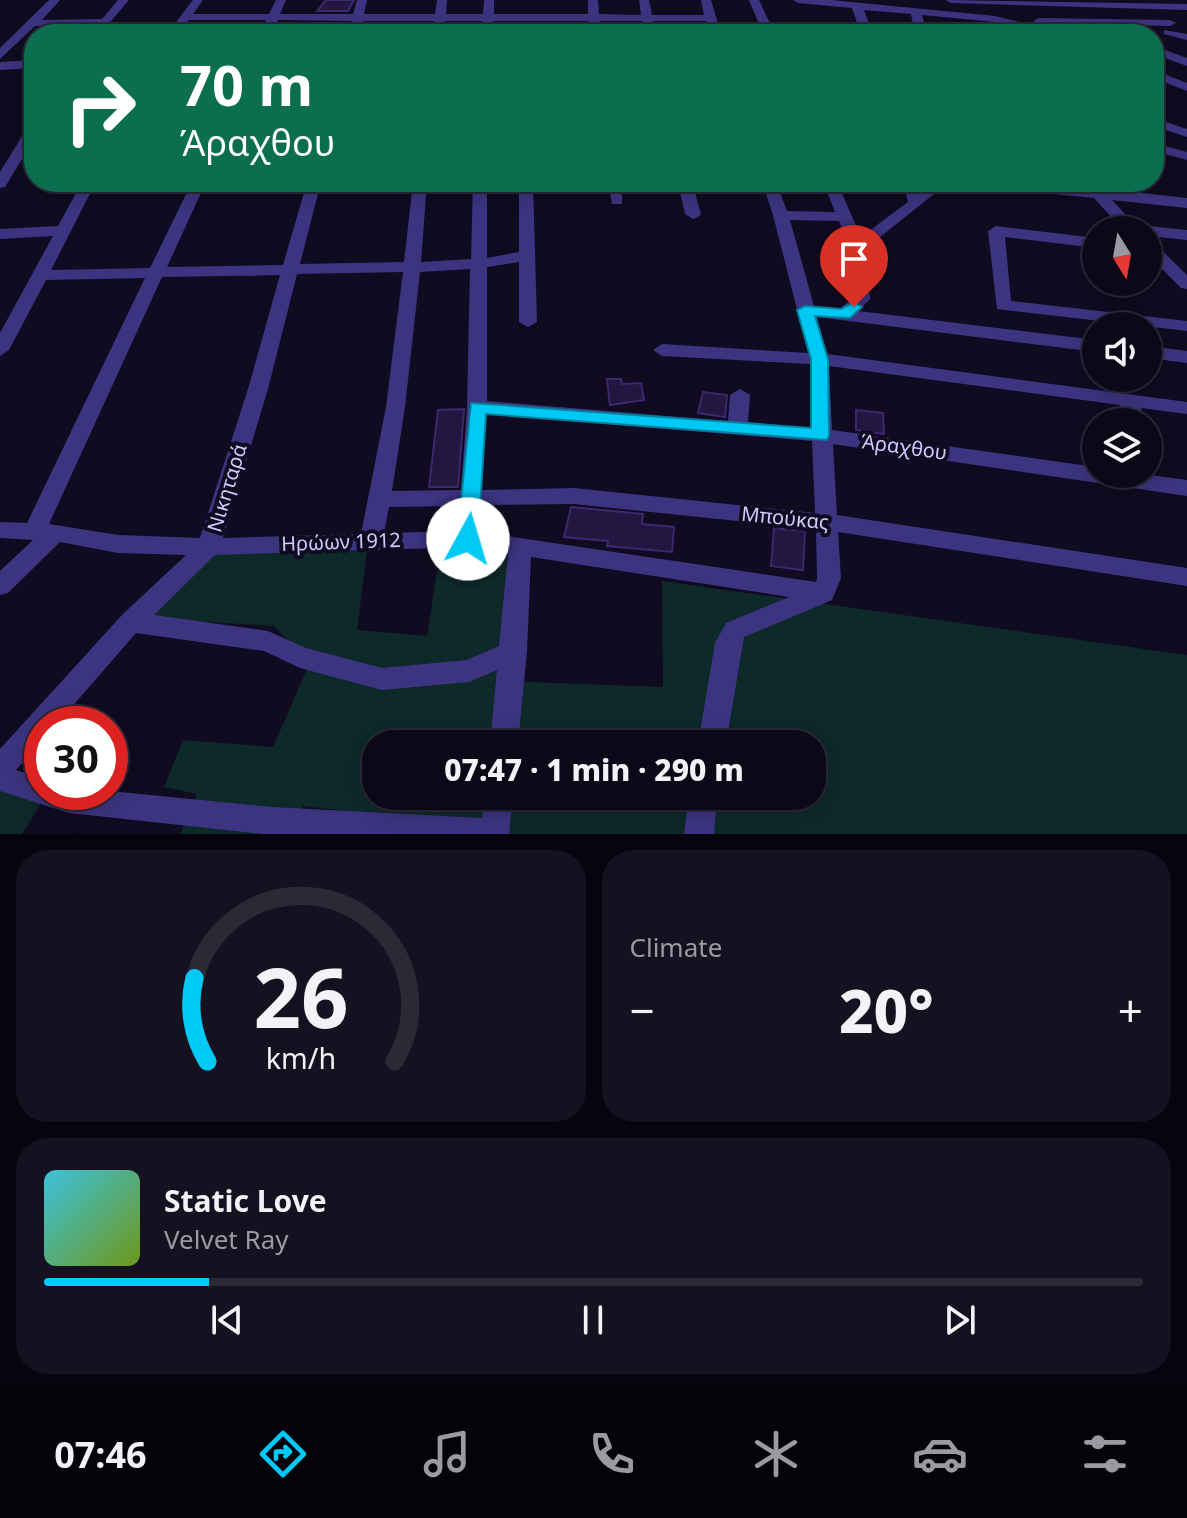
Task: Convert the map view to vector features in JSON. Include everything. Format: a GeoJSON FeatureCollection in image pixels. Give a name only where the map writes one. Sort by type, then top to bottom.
{"type":"FeatureCollection","features":[{"type":"Feature","properties":{"kind":"street"},"geometry":{"type":"LineString","coordinates":[[32,23],[55,0]]}},
{"type":"Feature","properties":{"kind":"street"},"geometry":{"type":"LineString","coordinates":[[32,23],[103,22],[124,0]]}},
{"type":"Feature","properties":{"kind":"street"},"geometry":{"type":"LineString","coordinates":[[180,24],[198,0]]}},
{"type":"Feature","properties":{"kind":"street"},"geometry":{"type":"LineString","coordinates":[[271,24],[281,0]]}},
{"type":"Feature","properties":{"kind":"street"},"geometry":{"type":"LineString","coordinates":[[356,24],[362,0]]}},
{"type":"Feature","properties":{"kind":"street"},"geometry":{"type":"LineString","coordinates":[[439,24],[442,0]]}},
{"type":"Feature","properties":{"kind":"street"},"geometry":{"type":"LineString","coordinates":[[487,24],[489,0]]}},
{"type":"Feature","properties":{"kind":"street"},"geometry":{"type":"LineString","coordinates":[[593,0],[594,24]]}},
{"type":"Feature","properties":{"kind":"street"},"geometry":{"type":"LineString","coordinates":[[644,0],[647,24]]}},
{"type":"Feature","properties":{"kind":"street"},"geometry":{"type":"LineString","coordinates":[[706,0],[711,24]]}},
{"type":"Feature","properties":{"kind":"street"},"geometry":{"type":"LineString","coordinates":[[754,0],[765,24]]}},
{"type":"Feature","properties":{"kind":"street"},"geometry":{"type":"LineString","coordinates":[[798,0],[857,6],[886,4],[1015,24]]}},
{"type":"Feature","properties":{"kind":"street"},"geometry":{"type":"LineString","coordinates":[[938,0],[945,14]]}},
{"type":"Feature","properties":{"kind":"street"},"geometry":{"type":"LineString","coordinates":[[951,0],[1187,7]]}},
{"type":"Feature","properties":{"kind":"street"},"geometry":{"type":"LineString","coordinates":[[1095,2],[1113,24]]}},
{"type":"Feature","properties":{"kind":"street"},"geometry":{"type":"LineString","coordinates":[[857,6],[863,24]]}},
{"type":"Feature","properties":{"kind":"street"},"geometry":{"type":"LineString","coordinates":[[916,11],[919,24]]}},
{"type":"Feature","properties":{"kind":"street"},"geometry":{"type":"LineString","coordinates":[[973,16],[974,24]]}},
{"type":"Feature","properties":{"kind":"street"},"geometry":{"type":"LineString","coordinates":[[185,17],[709,18]]}},
{"type":"Feature","properties":{"kind":"street"},"geometry":{"type":"LineString","coordinates":[[1164,32],[1187,18]]}},
{"type":"Feature","properties":{"kind":"street"},"geometry":{"type":"LineString","coordinates":[[1042,24],[1050,19],[1096,24]]}},
{"type":"Feature","properties":{"kind":"street"},"geometry":{"type":"LineString","coordinates":[[1164,28],[1187,37]]}},
{"type":"Feature","properties":{"kind":"street"},"geometry":{"type":"LineString","coordinates":[[0,55],[24,31]]}},
{"type":"Feature","properties":{"kind":"street"},"geometry":{"type":"LineString","coordinates":[[1164,54],[1187,62]]}},
{"type":"Feature","properties":{"kind":"street"},"geometry":{"type":"LineString","coordinates":[[0,66],[24,65]]}},
{"type":"Feature","properties":{"kind":"street"},"geometry":{"type":"LineString","coordinates":[[1168,79],[1187,72]]}},
{"type":"Feature","properties":{"kind":"street"},"geometry":{"type":"LineString","coordinates":[[1164,78],[1187,87]]}},
{"type":"Feature","properties":{"kind":"street"},"geometry":{"type":"LineString","coordinates":[[1164,125],[1187,133]]}},
{"type":"Feature","properties":{"kind":"street"},"geometry":{"type":"LineString","coordinates":[[0,184],[24,144]]}},
{"type":"Feature","properties":{"kind":"street"},"geometry":{"type":"LineString","coordinates":[[1164,150],[1187,156]]}},
{"type":"Feature","properties":{"kind":"street"},"geometry":{"type":"LineString","coordinates":[[0,158],[24,157]]}},
{"type":"Feature","properties":{"kind":"street"},"geometry":{"type":"LineString","coordinates":[[0,350],[8,325],[42,275],[84,192]]}},
{"type":"Feature","properties":{"kind":"street"},"geometry":{"type":"LineString","coordinates":[[0,586],[44,533],[195,192]]}},
{"type":"Feature","properties":{"kind":"street","name":"Νικηταρά"},"geometry":{"type":"LineString","coordinates":[[0,769],[131,622],[209,547],[311,192]]}},
{"type":"Feature","properties":{"kind":"street"},"geometry":{"type":"LineString","coordinates":[[371,540],[381,499],[419,192]]}},
{"type":"Feature","properties":{"kind":"street"},"geometry":{"type":"LineString","coordinates":[[468,539],[477,407],[480,192]]}},
{"type":"Feature","properties":{"kind":"street"},"geometry":{"type":"LineString","coordinates":[[526,192],[528,322]]}},
{"type":"Feature","properties":{"kind":"street"},"geometry":{"type":"LineString","coordinates":[[616,192],[617,201]]}},
{"type":"Feature","properties":{"kind":"street"},"geometry":{"type":"LineString","coordinates":[[688,192],[693,214]]}},
{"type":"Feature","properties":{"kind":"street"},"geometry":{"type":"LineString","coordinates":[[714,730],[728,643],[735,630],[824,593],[829,578],[820,435],[819,359],[773,192]]}},
{"type":"Feature","properties":{"kind":"street"},"geometry":{"type":"LineString","coordinates":[[834,192],[857,247],[861,299],[845,314]]}},
{"type":"Feature","properties":{"kind":"street"},"geometry":{"type":"LineString","coordinates":[[913,192],[916,203]]}},
{"type":"Feature","properties":{"kind":"street"},"geometry":{"type":"LineString","coordinates":[[857,247],[930,192]]}},
{"type":"Feature","properties":{"kind":"street"},"geometry":{"type":"LineString","coordinates":[[1097,192],[1118,216]]}},
{"type":"Feature","properties":{"kind":"street"},"geometry":{"type":"LineString","coordinates":[[1118,192],[1187,203]]}},
{"type":"Feature","properties":{"kind":"street"},"geometry":{"type":"LineString","coordinates":[[781,215],[845,217]]}},
{"type":"Feature","properties":{"kind":"street"},"geometry":{"type":"LineString","coordinates":[[0,234],[65,230]]}},
{"type":"Feature","properties":{"kind":"street"},"geometry":{"type":"LineString","coordinates":[[1082,241],[996,231],[1003,305],[1187,326]]}},
{"type":"Feature","properties":{"kind":"street"},"geometry":{"type":"LineString","coordinates":[[1162,232],[1187,235]]}},
{"type":"Feature","properties":{"kind":"street"},"geometry":{"type":"LineString","coordinates":[[42,275],[412,267],[478,264],[527,256]]}},
{"type":"Feature","properties":{"kind":"street"},"geometry":{"type":"LineString","coordinates":[[1162,260],[1187,284]]}},
{"type":"Feature","properties":{"kind":"street"},"geometry":{"type":"LineString","coordinates":[[805,310],[1082,344]]}},
{"type":"Feature","properties":{"kind":"street"},"geometry":{"type":"LineString","coordinates":[[662,350],[819,359],[1187,408]]}},
{"type":"Feature","properties":{"kind":"street"},"geometry":{"type":"LineString","coordinates":[[1162,354],[1187,357]]}},
{"type":"Feature","properties":{"kind":"street"},"geometry":{"type":"LineString","coordinates":[[738,428],[740,395]]}},
{"type":"Feature","properties":{"kind":"street"},"geometry":{"type":"LineString","coordinates":[[1128,399],[1131,408]]}},
{"type":"Feature","properties":{"kind":"street","name":"Άραχθου"},"geometry":{"type":"LineString","coordinates":[[477,407],[820,435],[1082,468]]}},
{"type":"Feature","properties":{"kind":"street","name":"Άραχθου"},"geometry":{"type":"LineString","coordinates":[[1162,480],[1187,488]]}},
{"type":"Feature","properties":{"kind":"street","name":"Μπούκας"},"geometry":{"type":"LineString","coordinates":[[381,499],[574,496],[827,522],[1187,577]]}},
{"type":"Feature","properties":{"kind":"street","name":"Ηρώων 1912"},"geometry":{"type":"LineString","coordinates":[[0,530],[118,544],[209,547],[468,539],[824,593]]}},
{"type":"Feature","properties":{"kind":"street"},"geometry":{"type":"LineString","coordinates":[[506,730],[520,547]]}},
{"type":"Feature","properties":{"kind":"street"},"geometry":{"type":"LineString","coordinates":[[131,622],[268,641],[300,657],[382,679],[469,671],[514,651]]}},
{"type":"Feature","properties":{"kind":"street"},"geometry":{"type":"LineString","coordinates":[[0,778],[24,786]]}},
{"type":"Feature","properties":{"kind":"street"},"geometry":{"type":"LineString","coordinates":[[128,806],[272,821],[494,833],[497,810]]}},
{"type":"Feature","properties":{"kind":"street"},"geometry":{"type":"LineString","coordinates":[[699,834],[702,810]]}},
{"type":"Feature","properties":{"kind":"green space"},"geometry":{"type":"Polygon","coordinates":[[[441,546],[507,552],[504,681],[663,687],[662,581],[1187,655],[1187,834],[505,834],[506,829],[303,806],[294,834],[180,834],[197,794],[164,787],[183,740],[273,747],[310,662],[274,626],[144,618],[215,553],[367,551],[357,630],[427,636],[441,546]]]}},
{"type":"Feature","properties":{"kind":"green space"},"geometry":{"type":"Polygon","coordinates":[[[0,791],[24,796],[24,810],[37,810],[22,834],[0,834],[0,791]]]}},
{"type":"Feature","properties":{"kind":"building"},"geometry":{"type":"Polygon","coordinates":[[[326,0],[354,0],[348,11],[317,11],[326,0]]]}},
{"type":"Feature","properties":{"kind":"building"},"geometry":{"type":"Polygon","coordinates":[[[607,379],[621,379],[622,384],[641,383],[644,400],[610,405],[607,379]]]}},
{"type":"Feature","properties":{"kind":"building"},"geometry":{"type":"Polygon","coordinates":[[[703,392],[727,395],[725,417],[698,413],[703,392]]]}},
{"type":"Feature","properties":{"kind":"building"},"geometry":{"type":"Polygon","coordinates":[[[464,409],[458,487],[429,487],[438,410],[464,409]]]}},
{"type":"Feature","properties":{"kind":"building"},"geometry":{"type":"Polygon","coordinates":[[[856,410],[883,413],[884,434],[856,430],[856,410]]]}},
{"type":"Feature","properties":{"kind":"building"},"geometry":{"type":"Polygon","coordinates":[[[571,507],[643,514],[642,524],[674,527],[672,552],[607,546],[608,541],[564,537],[571,507]]]}},
{"type":"Feature","properties":{"kind":"building"},"geometry":{"type":"Polygon","coordinates":[[[774,528],[805,531],[803,570],[771,566],[774,528]]]}},
{"type":"Feature","properties":{"kind":"route"},"geometry":{"type":"LineString","coordinates":[[468,539],[477,407],[820,435],[819,359],[805,310],[845,314],[854,307]]}}]}
